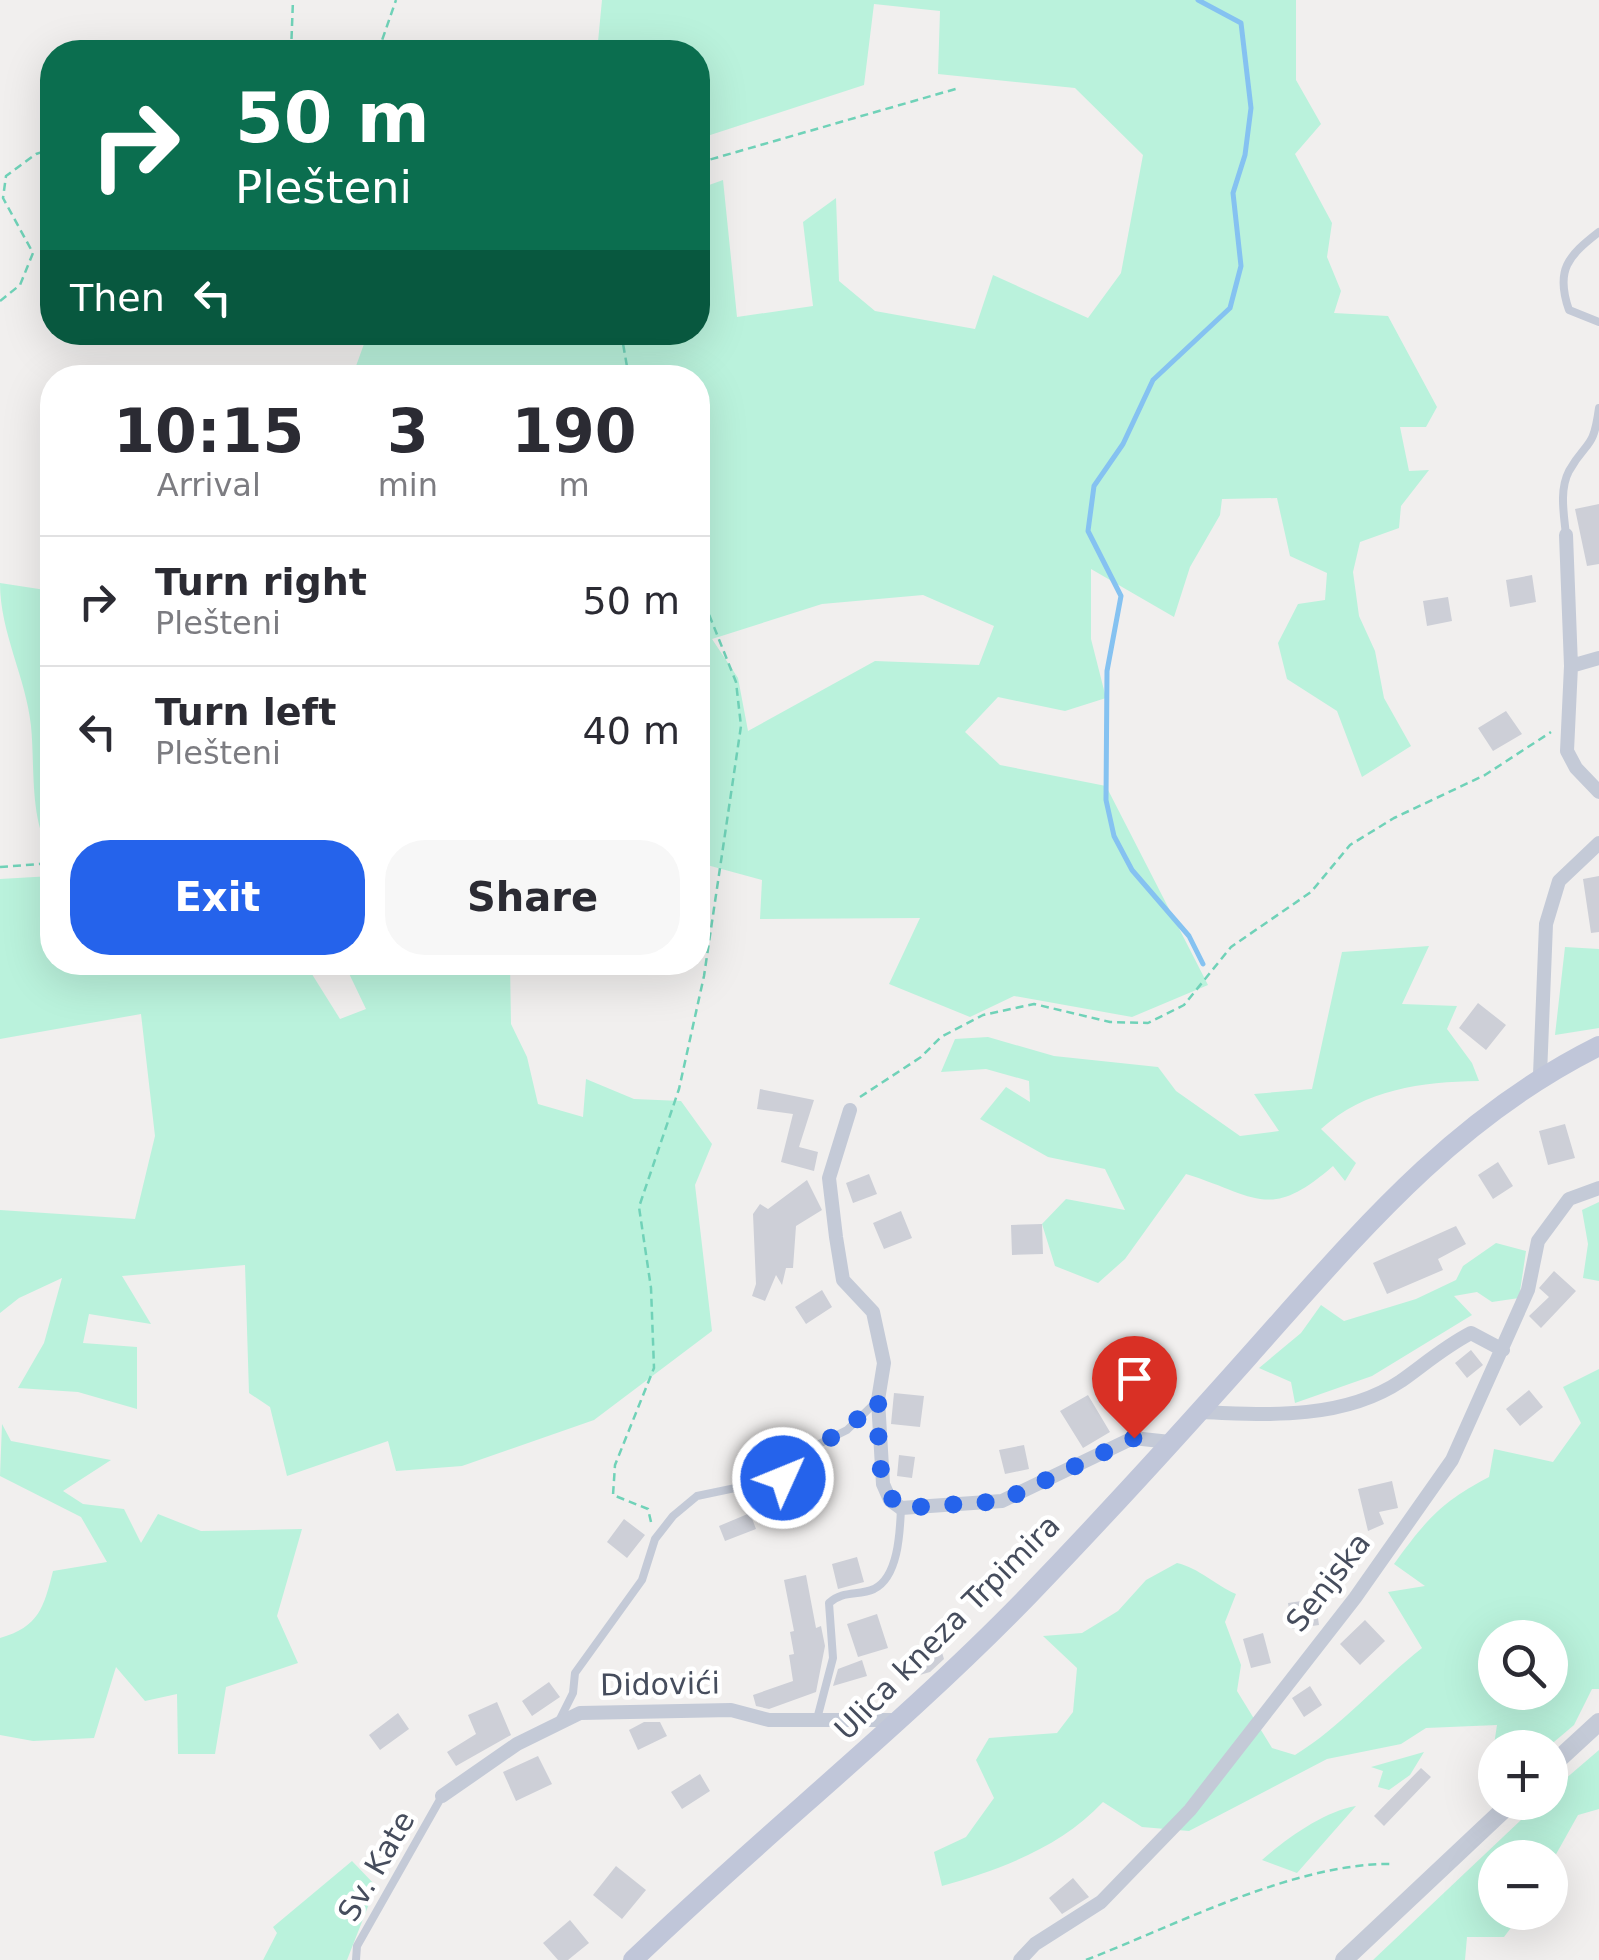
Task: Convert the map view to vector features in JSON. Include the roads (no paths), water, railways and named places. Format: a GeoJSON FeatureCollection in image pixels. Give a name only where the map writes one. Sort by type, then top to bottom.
{"type":"FeatureCollection","features":[{"type":"Feature","properties":{"kind":"main road","name":"Ulica kneza Trpimira"},"geometry":{"type":"LineString","coordinates":[[634,1960],[901,1720],[1030,1593],[1200,1412],[1377,1213],[1490,1109],[1540,1075],[1599,1046]]}},
{"type":"Feature","properties":{"kind":"street"},"geometry":{"type":"LineString","coordinates":[[1566,535],[1572,666],[1567,751],[1599,792]]}},
{"type":"Feature","properties":{"kind":"street"},"geometry":{"type":"LineString","coordinates":[[1572,666],[1599,658]]}},
{"type":"Feature","properties":{"kind":"street"},"geometry":{"type":"LineString","coordinates":[[1540,1075],[1546,924],[1559,880],[1599,843]]}},
{"type":"Feature","properties":{"kind":"street"},"geometry":{"type":"LineString","coordinates":[[850,1110],[829,1178],[842,1280],[873,1312],[884,1362],[878,1400],[883,1484],[890,1500],[902,1508],[1002,1501],[1134,1438],[1170,1442]]}},
{"type":"Feature","properties":{"kind":"street","name":"Senjska"},"geometry":{"type":"LineString","coordinates":[[1020,1960],[1035,1944],[1101,1902],[1190,1810],[1355,1598],[1452,1460],[1528,1290],[1538,1241],[1568,1199],[1599,1188]]}},
{"type":"Feature","properties":{"kind":"street"},"geometry":{"type":"LineString","coordinates":[[1200,1412],[1315,1412],[1376,1394],[1400,1382],[1440,1349],[1470,1333],[1503,1350]]}},
{"type":"Feature","properties":{"kind":"street","name":"Didovići"},"geometry":{"type":"LineString","coordinates":[[442,1796],[518,1744],[580,1713],[731,1710],[769,1720],[901,1720]]}},
{"type":"Feature","properties":{"kind":"street"},"geometry":{"type":"LineString","coordinates":[[1568,1750],[1599,1722]]}},
{"type":"Feature","properties":{"kind":"street"},"geometry":{"type":"LineString","coordinates":[[1344,1960],[1493,1820]]}},
{"type":"Feature","properties":{"kind":"lane"},"geometry":{"type":"LineString","coordinates":[[1599,232],[1572,254],[1561,286],[1569,310],[1599,322]]}},
{"type":"Feature","properties":{"kind":"lane"},"geometry":{"type":"LineString","coordinates":[[1566,535],[1562,500],[1568,473],[1595,440],[1599,408]]}},
{"type":"Feature","properties":{"kind":"lane"},"geometry":{"type":"LineString","coordinates":[[557,1724],[572,1693],[576,1673],[642,1580],[655,1539],[697,1496],[783,1478],[799,1454],[846,1430],[878,1400]]}},
{"type":"Feature","properties":{"kind":"lane"},"geometry":{"type":"LineString","coordinates":[[817,1722],[832,1658],[829,1603],[837,1596],[875,1588],[883,1581],[899,1545],[902,1508]]}},
{"type":"Feature","properties":{"kind":"lane","name":"Sv. Kate"},"geometry":{"type":"LineString","coordinates":[[356,1960],[357,1946],[442,1796]]}},
{"type":"Feature","properties":{"kind":"waterway"},"geometry":{"type":"LineString","coordinates":[[1198,0],[1241,23],[1251,108],[1245,155],[1233,193],[1241,266],[1230,308],[1153,380],[1123,444],[1094,486],[1088,531],[1121,596],[1107,671],[1106,800],[1114,836],[1132,870],[1189,936],[1203,964]]}}]}
